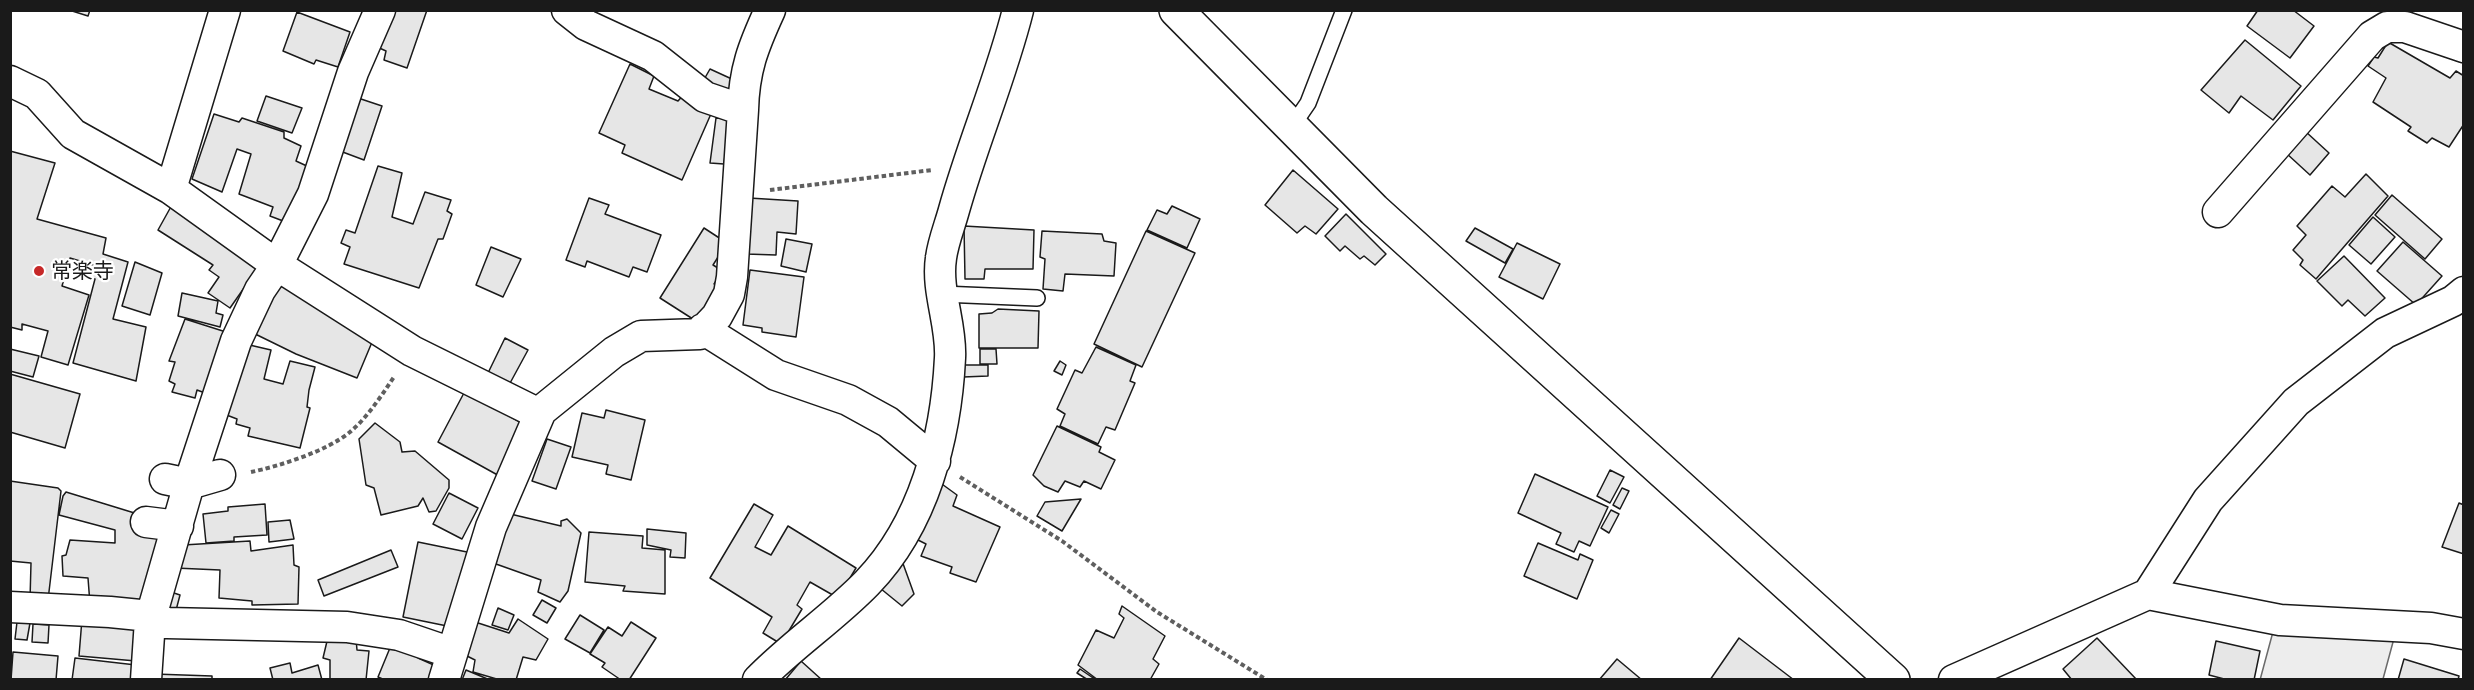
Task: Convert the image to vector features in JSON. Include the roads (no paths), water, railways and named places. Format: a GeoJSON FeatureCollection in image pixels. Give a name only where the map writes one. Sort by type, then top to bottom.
{"type":"FeatureCollection","features":[{"type":"Feature","properties":{"kind":"street"},"geometry":{"type":"LineString","coordinates":[[171,189],[225,10]]}},
{"type":"Feature","properties":{"kind":"street"},"geometry":{"type":"LineString","coordinates":[[146,680],[150,620],[178,526],[177,482],[260,290],[277,265],[312,194],[353,72],[380,10]]}},
{"type":"Feature","properties":{"kind":"street"},"geometry":{"type":"LineString","coordinates":[[567,10],[586,25],[652,56],[705,97],[743,110]]}},
{"type":"Feature","properties":{"kind":"street"},"geometry":{"type":"LineString","coordinates":[[10,607],[110,612],[179,623],[347,627],[399,635],[448,666],[491,528],[541,411],[619,339],[700,334],[717,316],[729,294],[744,81],[749,55],[770,10]]}},
{"type":"Feature","properties":{"kind":"street"},"geometry":{"type":"LineString","coordinates":[[758,680],[868,582],[904,534],[935,461],[947,400],[950,354],[940,258],[966,166],[1006,59],[1018,10]]}},
{"type":"Feature","properties":{"kind":"street"},"geometry":{"type":"LineString","coordinates":[[1176,10],[1293,125],[1374,210],[1893,680]]}},
{"type":"Feature","properties":{"kind":"street"},"geometry":{"type":"LineString","coordinates":[[2218,212],[2372,36],[2387,27],[2405,27],[2463,47]]}},
{"type":"Feature","properties":{"kind":"street"},"geometry":{"type":"LineString","coordinates":[[10,81],[37,94],[53,108],[74,134],[171,189],[277,265],[412,351],[533,411],[541,411]]}},
{"type":"Feature","properties":{"kind":"street"},"geometry":{"type":"LineString","coordinates":[[1954,680],[2148,594],[2208,500],[2296,402],[2385,333],[2460,300]]}},
{"type":"Feature","properties":{"kind":"street"},"geometry":{"type":"LineString","coordinates":[[703,329],[776,375],[848,400],[888,422],[935,461]]}},
{"type":"Feature","properties":{"kind":"street"},"geometry":{"type":"LineString","coordinates":[[177,482],[220,476]]}},
{"type":"Feature","properties":{"kind":"street"},"geometry":{"type":"LineString","coordinates":[[146,522],[178,526]]}},
{"type":"Feature","properties":{"kind":"street"},"geometry":{"type":"LineString","coordinates":[[2148,594],[2280,620],[2431,628],[2463,634]]}},
{"type":"Feature","properties":{"kind":"lane"},"geometry":{"type":"LineString","coordinates":[[1293,125],[1308,103],[1344,10]]}},
{"type":"Feature","properties":{"kind":"lane"},"geometry":{"type":"LineString","coordinates":[[942,294],[1037,298]]}},
{"type":"Feature","properties":{"kind":"place","name":"常楽寺"},"geometry":{"type":"Point","coordinates":[39,271]}}]}
